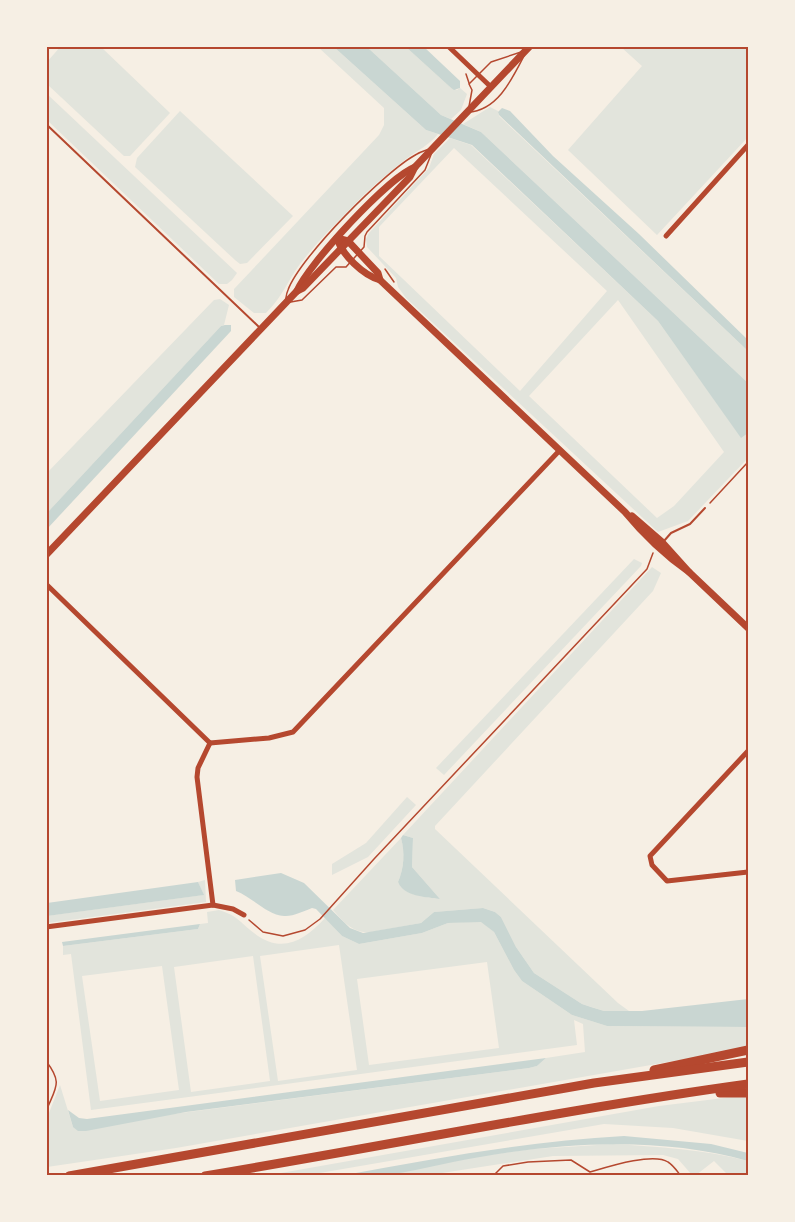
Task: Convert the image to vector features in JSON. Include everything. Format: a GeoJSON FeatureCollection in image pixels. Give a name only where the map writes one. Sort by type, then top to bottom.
{"type":"FeatureCollection","features":[{"type":"Feature","properties":{"kind":"highway"},"geometry":{"type":"LineString","coordinates":[[69,1176],[594,1083],[748,1050]]}},
{"type":"Feature","properties":{"kind":"highway"},"geometry":{"type":"LineString","coordinates":[[594,1083],[748,1062]]}},
{"type":"Feature","properties":{"kind":"highway"},"geometry":{"type":"LineString","coordinates":[[205,1176],[570,1111],[748,1084]]}},
{"type":"Feature","properties":{"kind":"highway"},"geometry":{"type":"LineString","coordinates":[[675,1094],[748,1093]]}},
{"type":"Feature","properties":{"kind":"street"},"geometry":{"type":"LineString","coordinates":[[448,46],[491,87]]}},
{"type":"Feature","properties":{"kind":"street"},"geometry":{"type":"LineString","coordinates":[[297,291],[302,279],[337,238],[394,181],[415,167],[530,46]]}},
{"type":"Feature","properties":{"kind":"street"},"geometry":{"type":"LineString","coordinates":[[666,236],[748,145]]}},
{"type":"Feature","properties":{"kind":"street"},"geometry":{"type":"LineString","coordinates":[[46,555],[260,328],[297,291],[303,288],[410,177],[415,167]]}},
{"type":"Feature","properties":{"kind":"street"},"geometry":{"type":"LineString","coordinates":[[337,238],[348,241],[378,273],[380,280]]}},
{"type":"Feature","properties":{"kind":"street"},"geometry":{"type":"LineString","coordinates":[[337,238],[340,249],[373,278],[380,280],[625,512],[638,529],[660,545],[748,628]]}},
{"type":"Feature","properties":{"kind":"street"},"geometry":{"type":"LineString","coordinates":[[46,584],[210,743],[269,738],[292,732],[560,450]]}},
{"type":"Feature","properties":{"kind":"street"},"geometry":{"type":"LineString","coordinates":[[210,743],[198,768],[197,777],[213,905]]}},
{"type":"Feature","properties":{"kind":"street"},"geometry":{"type":"LineString","coordinates":[[748,751],[650,856],[652,865],[667,881],[748,872]]}},
{"type":"Feature","properties":{"kind":"street"},"geometry":{"type":"LineString","coordinates":[[46,927],[213,905],[233,909],[244,915]]}},
{"type":"Feature","properties":{"kind":"lane"},"geometry":{"type":"LineString","coordinates":[[46,124],[260,328]]}},
{"type":"Feature","properties":{"kind":"lane"},"geometry":{"type":"LineString","coordinates":[[660,545],[671,533],[690,524],[705,508]]}},
{"type":"Feature","properties":{"kind":"path"},"geometry":{"type":"LineString","coordinates":[[705,508],[748,462]]}},
{"type":"Feature","properties":{"kind":"path"},"geometry":{"type":"LineString","coordinates":[[244,915],[263,932],[283,936],[306,930],[320,919],[382,850],[647,569],[653,553],[660,545]]}},
{"type":"Feature","properties":{"kind":"path"},"geometry":{"type":"LineString","coordinates":[[46,1060],[57,1075],[57,1084],[46,1111]]}},
{"type":"Feature","properties":{"kind":"path"},"geometry":{"type":"LineString","coordinates":[[494,1176],[503,1166],[528,1162],[571,1160],[590,1172],[621,1163],[660,1158],[670,1162],[681,1176]]}},
{"type":"Feature","properties":{"kind":"shaded area"},"geometry":{"type":"Polygon","coordinates":[[[61,46],[101,47],[170,113],[130,156],[124,156],[47,84],[47,62],[61,46]]]}},
{"type":"Feature","properties":{"kind":"shaded area"},"geometry":{"type":"Polygon","coordinates":[[[318,47],[334,47],[426,130],[438,134],[379,181],[333,226],[300,264],[281,295],[266,313],[254,313],[234,297],[234,289],[379,135],[384,125],[384,108],[318,47]]]}},
{"type":"Feature","properties":{"kind":"shaded area"},"geometry":{"type":"Polygon","coordinates":[[[334,47],[367,47],[441,115],[481,132],[748,383],[748,433],[741,438],[658,321],[472,145],[426,130],[334,47]]]}},
{"type":"Feature","properties":{"kind":"shaded area"},"geometry":{"type":"Polygon","coordinates":[[[367,47],[406,47],[450,87],[457,90],[460,88],[467,94],[461,110],[451,119],[441,115],[367,47]]]}},
{"type":"Feature","properties":{"kind":"shaded area"},"geometry":{"type":"Polygon","coordinates":[[[406,47],[424,47],[460,81],[460,88],[454,90],[450,87],[406,47]]]}},
{"type":"Feature","properties":{"kind":"shaded area"},"geometry":{"type":"Polygon","coordinates":[[[621,47],[748,47],[748,137],[657,235],[568,150],[642,66],[621,47]]]}},
{"type":"Feature","properties":{"kind":"shaded area"},"geometry":{"type":"Polygon","coordinates":[[[47,94],[237,273],[232,280],[227,284],[219,284],[47,120],[47,94]]]}},
{"type":"Feature","properties":{"kind":"shaded area"},"geometry":{"type":"Polygon","coordinates":[[[490,107],[498,111],[499,116],[748,351],[748,383],[481,132],[463,124],[490,107]]]}},
{"type":"Feature","properties":{"kind":"shaded area"},"geometry":{"type":"Polygon","coordinates":[[[502,108],[510,111],[553,156],[639,234],[748,340],[748,351],[499,115],[498,112],[502,108]]]}},
{"type":"Feature","properties":{"kind":"shaded area"},"geometry":{"type":"Polygon","coordinates":[[[180,111],[293,216],[247,263],[240,264],[235,260],[135,167],[137,158],[180,111]]]}},
{"type":"Feature","properties":{"kind":"shaded area"},"geometry":{"type":"Polygon","coordinates":[[[450,138],[471,145],[658,321],[741,437],[748,433],[748,458],[688,521],[658,532],[406,298],[398,287],[396,278],[367,247],[366,239],[369,233],[429,168],[434,154],[450,138]],[[454,148],[379,227],[379,256],[520,391],[607,291],[454,148]],[[618,300],[529,396],[657,518],[674,506],[724,452],[618,300]]]}},
{"type":"Feature","properties":{"kind":"shaded area"},"geometry":{"type":"Polygon","coordinates":[[[220,299],[229,305],[224,325],[47,513],[46,474],[214,300],[220,299]]]}},
{"type":"Feature","properties":{"kind":"shaded area"},"geometry":{"type":"Polygon","coordinates":[[[231,325],[231,331],[47,529],[47,513],[221,326],[231,325]]]}},
{"type":"Feature","properties":{"kind":"shaded area"},"geometry":{"type":"Polygon","coordinates":[[[634,559],[642,563],[641,566],[444,775],[436,768],[634,559]]]}},
{"type":"Feature","properties":{"kind":"shaded area"},"geometry":{"type":"Polygon","coordinates":[[[652,567],[661,573],[653,591],[435,826],[435,829],[629,1011],[604,1011],[582,1004],[534,973],[516,947],[501,917],[483,908],[434,912],[421,923],[371,932],[359,931],[345,923],[333,910],[401,838],[403,860],[398,882],[401,887],[416,895],[440,899],[412,867],[413,838],[403,835],[652,567]]]}},
{"type":"Feature","properties":{"kind":"shaded area"},"geometry":{"type":"Polygon","coordinates":[[[407,797],[416,805],[368,857],[332,875],[332,864],[366,843],[407,797]]]}},
{"type":"Feature","properties":{"kind":"shaded area"},"geometry":{"type":"Polygon","coordinates":[[[403,835],[413,838],[412,867],[440,899],[423,897],[405,891],[398,882],[402,871],[401,838],[403,835]]]}},
{"type":"Feature","properties":{"kind":"shaded area"},"geometry":{"type":"Polygon","coordinates":[[[281,873],[304,883],[350,928],[363,933],[421,923],[434,912],[483,908],[501,917],[516,947],[534,973],[582,1004],[604,1011],[642,1011],[748,999],[748,1027],[607,1026],[572,1015],[522,981],[494,932],[481,922],[448,923],[422,933],[359,944],[342,936],[316,909],[312,908],[291,916],[278,915],[236,891],[235,880],[281,873]]]}},
{"type":"Feature","properties":{"kind":"shaded area"},"geometry":{"type":"Polygon","coordinates":[[[205,880],[206,902],[47,923],[46,916],[203,895],[198,882],[205,880]]]}},
{"type":"Feature","properties":{"kind":"shaded area"},"geometry":{"type":"Polygon","coordinates":[[[198,882],[204,895],[47,916],[47,903],[198,882]]]}},
{"type":"Feature","properties":{"kind":"shaded area"},"geometry":{"type":"Polygon","coordinates":[[[219,910],[235,917],[264,940],[283,944],[301,938],[325,918],[342,936],[359,944],[422,933],[448,923],[481,921],[494,932],[522,981],[572,1015],[607,1026],[748,1027],[748,1048],[176,1148],[47,1167],[47,1118],[60,1085],[73,1127],[529,1068],[537,1066],[546,1058],[585,1052],[583,1024],[574,1020],[577,1045],[91,1110],[71,954],[63,955],[63,946],[198,929],[200,924],[208,923],[207,912],[219,910]],[[339,945],[260,956],[278,1081],[357,1070],[339,945]],[[253,956],[174,967],[191,1092],[270,1081],[253,956]],[[487,962],[357,979],[369,1065],[499,1048],[487,962]],[[162,966],[82,976],[100,1101],[179,1090],[162,966]]]}},
{"type":"Feature","properties":{"kind":"shaded area"},"geometry":{"type":"Polygon","coordinates":[[[200,924],[198,929],[63,946],[62,942],[200,924]]]}},
{"type":"Feature","properties":{"kind":"shaded area"},"geometry":{"type":"Polygon","coordinates":[[[546,1058],[537,1066],[529,1068],[186,1112],[86,1131],[78,1131],[73,1127],[68,1110],[79,1118],[87,1119],[546,1058]]]}},
{"type":"Feature","properties":{"kind":"shaded area"},"geometry":{"type":"Polygon","coordinates":[[[748,1095],[746,1125],[748,1126],[748,1141],[673,1128],[604,1124],[308,1175],[264,1176],[659,1106],[748,1095]]]}},
{"type":"Feature","properties":{"kind":"shaded area"},"geometry":{"type":"Polygon","coordinates":[[[624,1136],[711,1144],[748,1153],[748,1161],[682,1148],[649,1145],[581,1145],[467,1159],[390,1175],[345,1175],[519,1146],[624,1136]]]}},
{"type":"Feature","properties":{"kind":"shaded area"},"geometry":{"type":"Polygon","coordinates":[[[613,1144],[681,1149],[731,1157],[748,1161],[748,1173],[746,1176],[728,1175],[714,1161],[696,1175],[692,1175],[678,1159],[663,1155],[553,1156],[429,1175],[377,1176],[481,1156],[533,1149],[613,1144]]]}}]}
